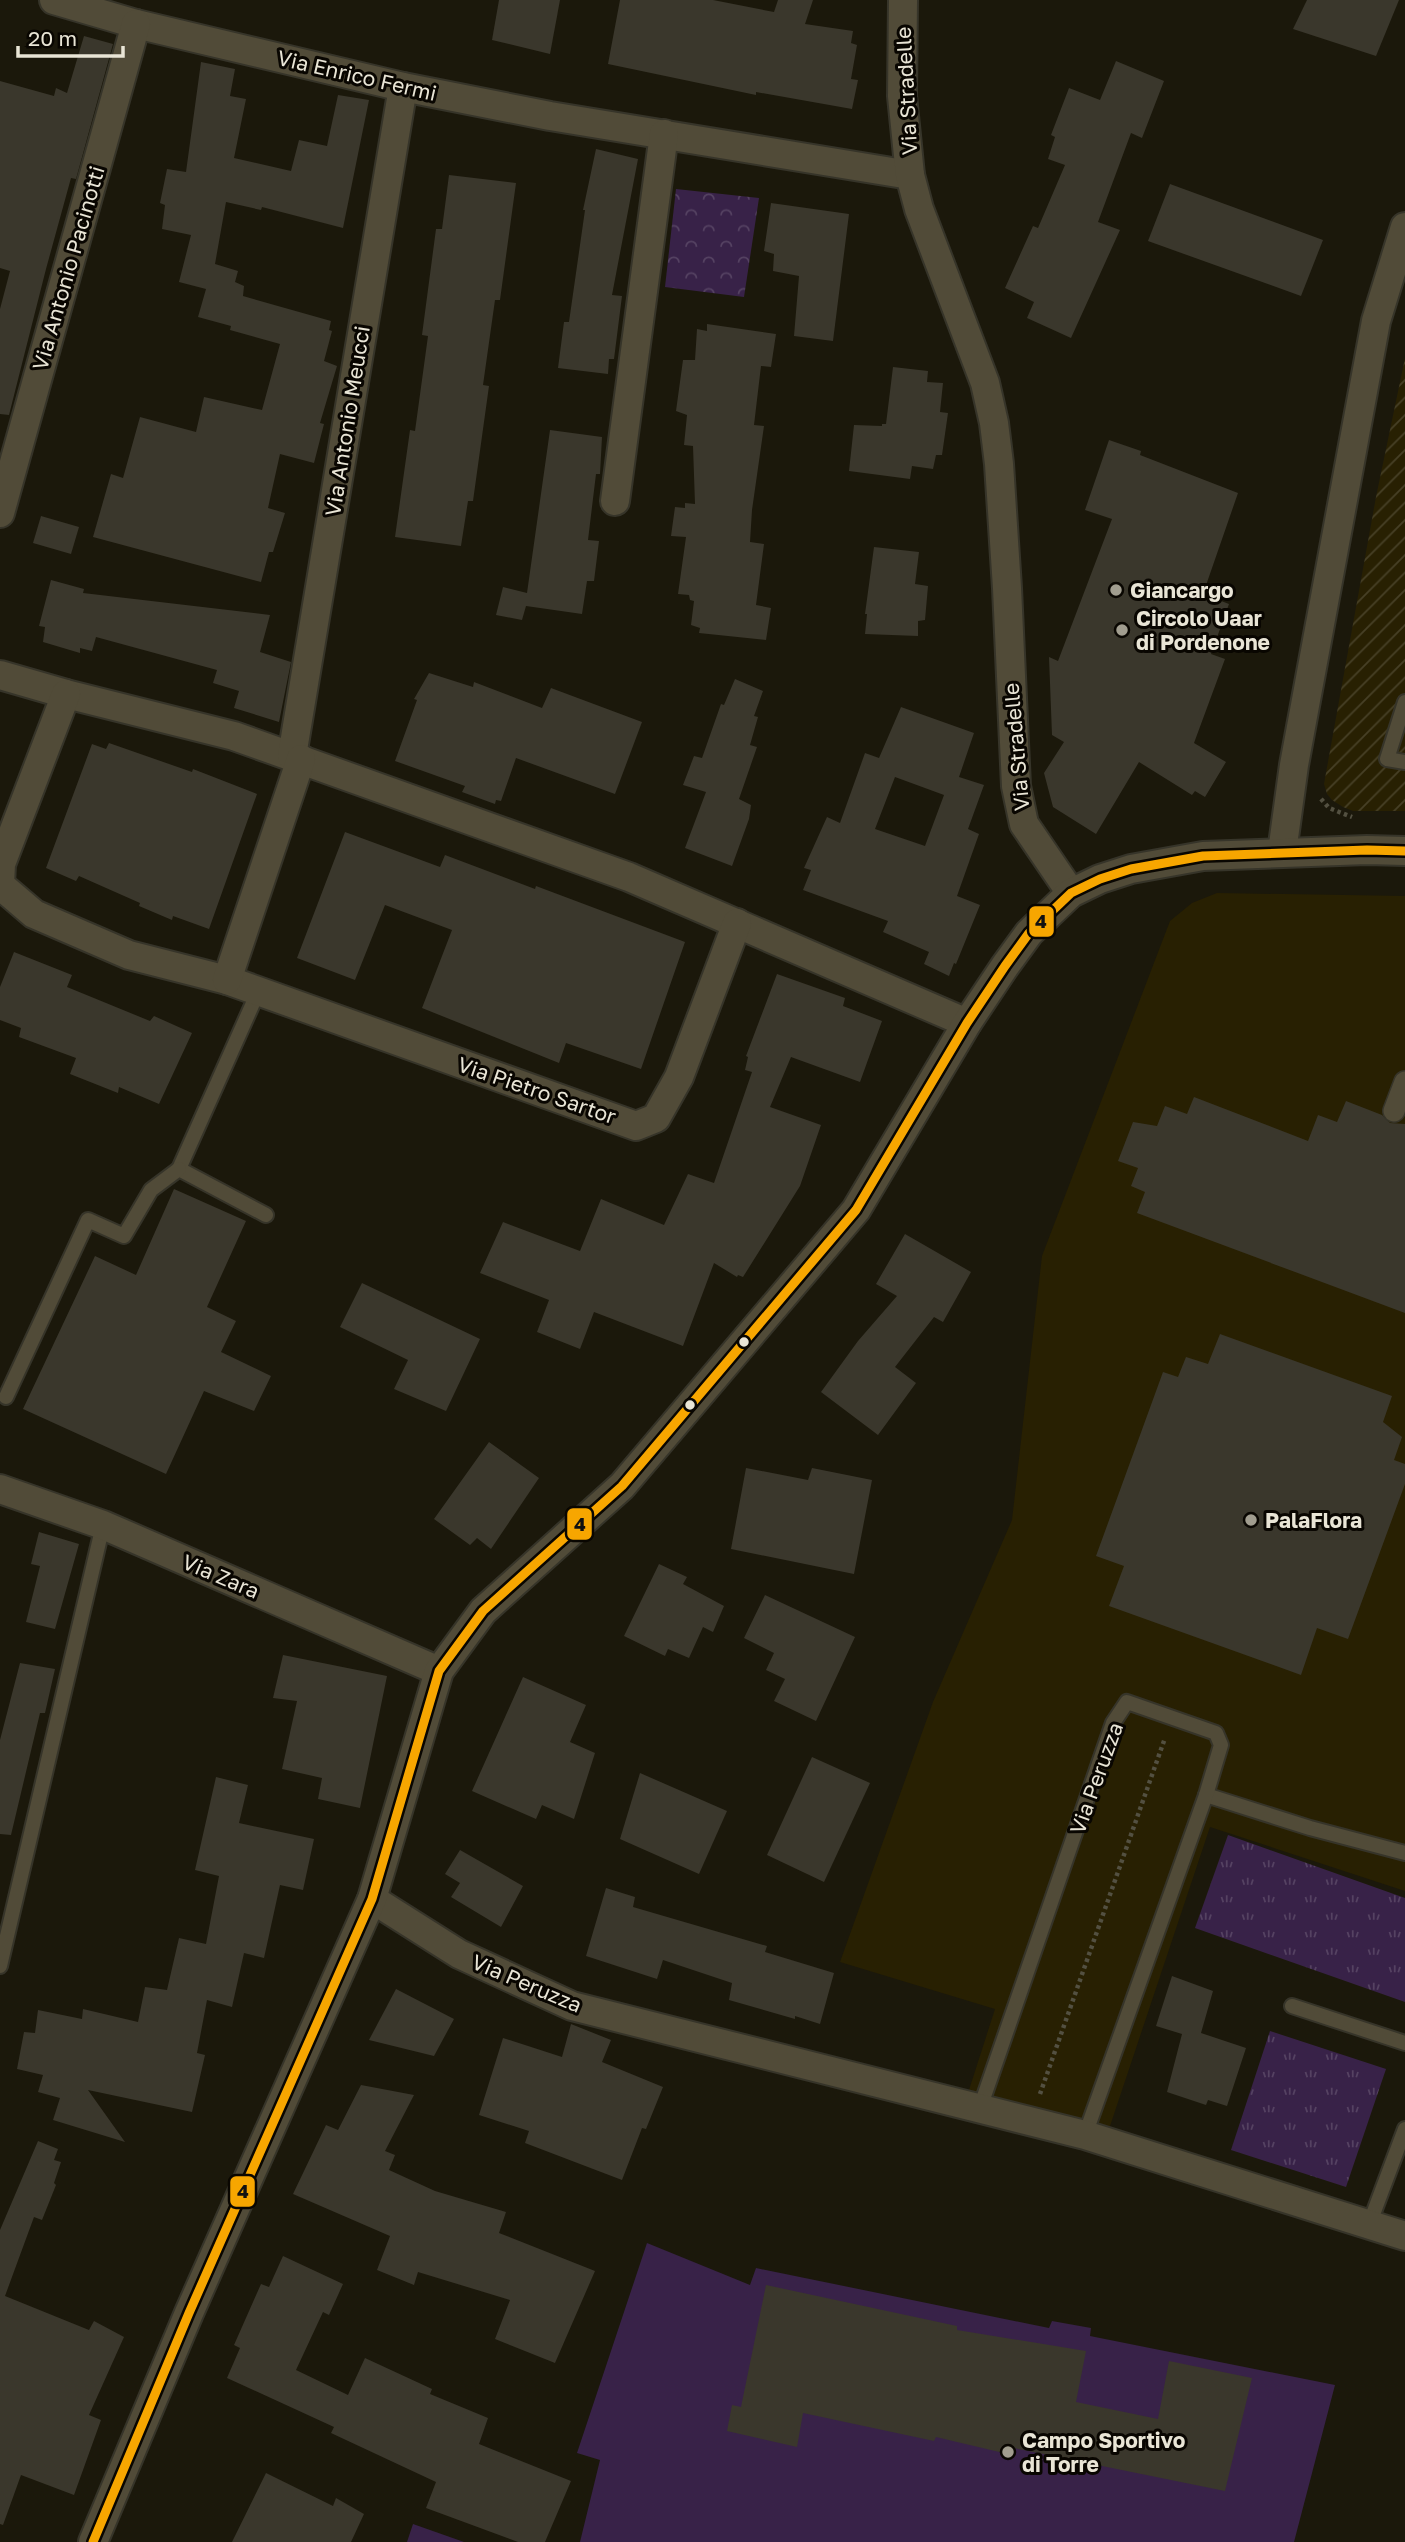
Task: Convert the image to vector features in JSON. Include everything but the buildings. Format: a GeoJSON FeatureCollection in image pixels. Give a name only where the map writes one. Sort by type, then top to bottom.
{"type":"FeatureCollection","features":[{"type":"Feature","properties":{"kind":"street","name":"Via Enrico Fermi"},"geometry":{"type":"LineString","coordinates":[[54,0],[136,24],[402,87],[550,116],[910,175]]}},
{"type":"Feature","properties":{"kind":"street","name":"Via Stradelle"},"geometry":{"type":"LineString","coordinates":[[903,0],[902,96],[910,175],[919,209],[985,383],[994,423],[1007,588],[1016,786],[1024,824],[1071,893]]}},
{"type":"Feature","properties":{"kind":"street","name":"Via Antonio Pacinotti"},"geometry":{"type":"LineString","coordinates":[[0,513],[136,24]]}},
{"type":"Feature","properties":{"kind":"street","name":"Via Antonio Meucci"},"geometry":{"type":"LineString","coordinates":[[297,757],[402,87]]}},
{"type":"Feature","properties":{"kind":"street"},"geometry":{"type":"LineString","coordinates":[[615,501],[664,134]]}},
{"type":"Feature","properties":{"kind":"street"},"geometry":{"type":"LineString","coordinates":[[1282,852],[1294,765],[1376,321],[1405,227]]}},
{"type":"Feature","properties":{"kind":"street"},"geometry":{"type":"LineString","coordinates":[[0,675],[234,736],[297,757],[629,877],[967,1023]]}},
{"type":"Feature","properties":{"kind":"street","name":"Via Pietro Sartor"},"geometry":{"type":"LineString","coordinates":[[66,694],[1,864],[0,885],[34,914],[129,955],[228,980],[636,1126],[656,1118],[679,1077],[737,923]]}},
{"type":"Feature","properties":{"kind":"street"},"geometry":{"type":"LineString","coordinates":[[228,980],[297,757]]}},
{"type":"Feature","properties":{"kind":"street"},"geometry":{"type":"LineString","coordinates":[[93,2542],[194,2300],[372,1899],[439,1671],[483,1611],[622,1486],[856,1210],[967,1023],[1029,933],[1071,893],[1121,872],[1203,856],[1405,850]]}},
{"type":"Feature","properties":{"kind":"street"},"geometry":{"type":"LineString","coordinates":[[1394,1111],[1405,1082]]}},
{"type":"Feature","properties":{"kind":"street","name":"Via Zara"},"geometry":{"type":"LineString","coordinates":[[0,1489],[103,1525],[439,1671]]}},
{"type":"Feature","properties":{"kind":"street","name":"Via Peruzza"},"geometry":{"type":"LineString","coordinates":[[372,1899],[459,1954],[572,2006],[1085,2135],[1405,2236]]}},
{"type":"Feature","properties":{"kind":"lane"},"geometry":{"type":"LineString","coordinates":[[1405,702],[1387,760],[1405,762]]}},
{"type":"Feature","properties":{"kind":"lane"},"geometry":{"type":"LineString","coordinates":[[6,1397],[88,1220],[124,1236],[151,1190],[179,1169],[258,992]]}},
{"type":"Feature","properties":{"kind":"lane"},"geometry":{"type":"LineString","coordinates":[[179,1169],[266,1214]]}},
{"type":"Feature","properties":{"kind":"lane"},"geometry":{"type":"LineString","coordinates":[[0,1966],[103,1525]]}},
{"type":"Feature","properties":{"kind":"lane","name":"Via Peruzza"},"geometry":{"type":"LineString","coordinates":[[980,2108],[1113,1723],[1127,1703],[1216,1733],[1221,1745],[1206,1795],[1085,2135]]}},
{"type":"Feature","properties":{"kind":"lane"},"geometry":{"type":"LineString","coordinates":[[1206,1795],[1310,1828],[1405,1853]]}},
{"type":"Feature","properties":{"kind":"lane"},"geometry":{"type":"LineString","coordinates":[[1292,2006],[1405,2043]]}},
{"type":"Feature","properties":{"kind":"lane"},"geometry":{"type":"LineString","coordinates":[[1369,2225],[1405,2129]]}},
{"type":"Feature","properties":{"kind":"path"},"geometry":{"type":"LineString","coordinates":[[1031,2121],[1172,1718]]}},
{"type":"Feature","properties":{"kind":"shaded area"},"geometry":{"type":"Polygon","coordinates":[[[1405,358],[1405,811],[1353,811],[1332,800],[1324,784],[1376,497],[1405,358]]]}},
{"type":"Feature","properties":{"kind":"shaded area"},"geometry":{"type":"Polygon","coordinates":[[[1217,893],[1405,896],[1405,1891],[1210,1827],[1109,2129],[969,2090],[995,2009],[840,1962],[933,1702],[1012,1520],[1042,1256],[1170,921],[1192,903],[1217,893]]]}},
{"type":"Feature","properties":{"kind":"green space"},"geometry":{"type":"Polygon","coordinates":[[[676,189],[759,198],[744,297],[665,287],[676,189]]]}},
{"type":"Feature","properties":{"kind":"green space"},"geometry":{"type":"Polygon","coordinates":[[[1228,1835],[1405,1898],[1405,2002],[1195,1928],[1228,1835]]]}},
{"type":"Feature","properties":{"kind":"green space"},"geometry":{"type":"Polygon","coordinates":[[[1270,2031],[1386,2069],[1346,2187],[1231,2150],[1270,2031]]]}},
{"type":"Feature","properties":{"kind":"green space","name":"Campo Sportivo di Torre"},"geometry":{"type":"Polygon","coordinates":[[[647,2243],[750,2285],[756,2268],[1049,2328],[1052,2321],[1091,2328],[1090,2336],[1335,2385],[1294,2542],[580,2542],[600,2460],[577,2453],[647,2243]]]}},
{"type":"Feature","properties":{"kind":"green space"},"geometry":{"type":"Polygon","coordinates":[[[413,2524],[464,2542],[407,2542],[413,2524]]]}},
{"type":"Feature","properties":{"kind":"transit line","name":"4"},"geometry":{"type":"LineString","coordinates":[[93,2542],[189,2313],[372,1899],[439,1671],[483,1611],[622,1486],[856,1210],[967,1023],[1005,966],[1029,933],[1071,893],[1100,879],[1131,869],[1203,856],[1405,851]]}},
{"type":"Feature","properties":{"kind":"place","name":"Giancargo"},"geometry":{"type":"Point","coordinates":[1116,590]}},
{"type":"Feature","properties":{"kind":"place","name":"Circolo Uaar di Pordenone"},"geometry":{"type":"Point","coordinates":[1122,630]}},
{"type":"Feature","properties":{"kind":"place","name":"PalaFlora"},"geometry":{"type":"Point","coordinates":[1251,1520]}},
{"type":"Feature","properties":{"kind":"place","name":"Campo Sportivo di Torre"},"geometry":{"type":"Point","coordinates":[1008,2452]}}]}
